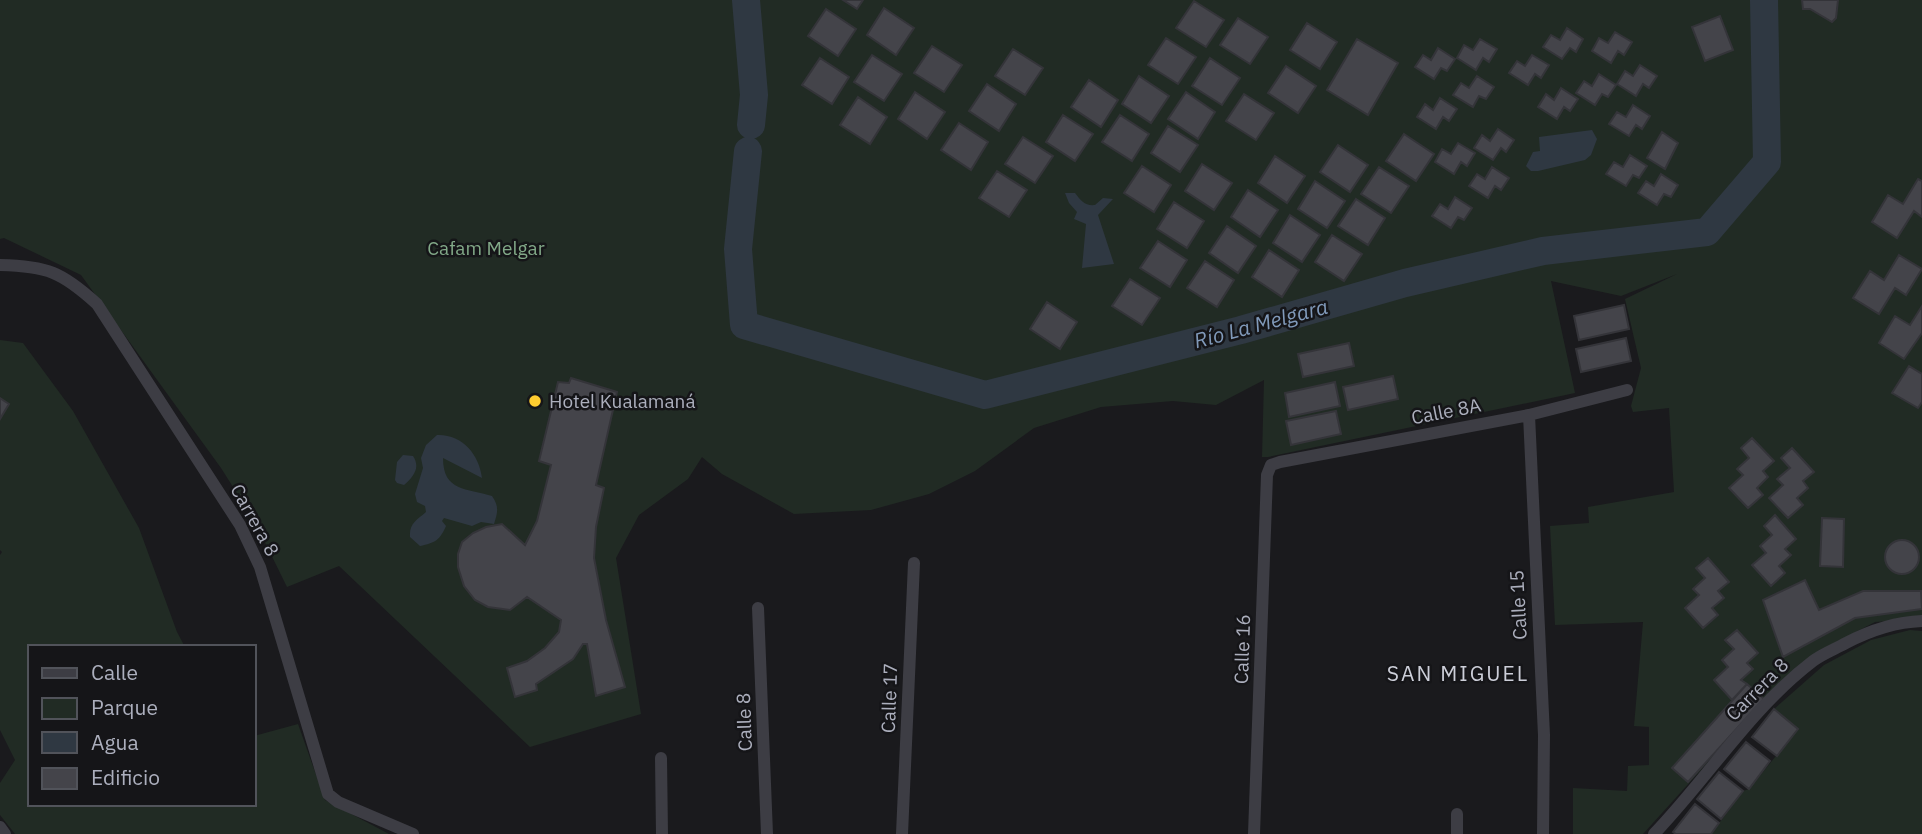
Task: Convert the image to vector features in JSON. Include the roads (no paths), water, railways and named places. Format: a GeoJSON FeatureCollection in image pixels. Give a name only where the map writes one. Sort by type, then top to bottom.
{"type":"FeatureCollection","features":[{"type":"Feature","properties":{"kind":"street","name":"Carrera 8"},"geometry":{"type":"LineString","coordinates":[[0,265],[49,269],[74,283],[97,304],[240,525],[260,567],[328,793],[338,802],[413,834]]}},
{"type":"Feature","properties":{"kind":"street","name":"Calle 8A"},"geometry":{"type":"LineString","coordinates":[[1271,466],[1280,462],[1529,415],[1627,390]]}},
{"type":"Feature","properties":{"kind":"street","name":"Calle 15"},"geometry":{"type":"LineString","coordinates":[[1529,415],[1544,735],[1543,834]]}},
{"type":"Feature","properties":{"kind":"street","name":"Calle 16"},"geometry":{"type":"LineString","coordinates":[[1254,834],[1268,475],[1271,466]]}},
{"type":"Feature","properties":{"kind":"street","name":"Calle 17"},"geometry":{"type":"LineString","coordinates":[[902,834],[914,563]]}},
{"type":"Feature","properties":{"kind":"street","name":"Calle 8"},"geometry":{"type":"LineString","coordinates":[[758,608],[768,834]]}},
{"type":"Feature","properties":{"kind":"street","name":"Carrera 8"},"geometry":{"type":"LineString","coordinates":[[1654,834],[1771,697],[1815,660],[1867,632],[1922,621]]}},
{"type":"Feature","properties":{"kind":"street"},"geometry":{"type":"LineString","coordinates":[[661,758],[663,834]]}},
{"type":"Feature","properties":{"kind":"street"},"geometry":{"type":"LineString","coordinates":[[1457,814],[1457,834]]}},
{"type":"Feature","properties":{"kind":"street"},"geometry":{"type":"LineString","coordinates":[[0,827],[5,834]]}},
{"type":"Feature","properties":{"kind":"water"},"geometry":{"type":"Polygon","coordinates":[[[1592,130],[1597,139],[1591,155],[1585,160],[1538,171],[1531,171],[1526,166],[1533,152],[1540,151],[1539,137],[1592,130]]]}},
{"type":"Feature","properties":{"kind":"water"},"geometry":{"type":"Polygon","coordinates":[[[1065,193],[1075,193],[1088,205],[1095,205],[1103,198],[1113,199],[1098,215],[1114,264],[1082,268],[1086,224],[1074,219],[1077,212],[1065,193]]]}},
{"type":"Feature","properties":{"kind":"water"},"geometry":{"type":"Polygon","coordinates":[[[437,435],[454,438],[468,447],[477,461],[482,478],[443,458],[447,477],[458,487],[492,496],[497,513],[494,524],[481,522],[472,526],[444,518],[442,521],[446,526],[439,538],[420,546],[410,537],[410,532],[414,522],[426,512],[425,506],[417,502],[415,494],[423,468],[421,458],[426,445],[437,435]]]}},
{"type":"Feature","properties":{"kind":"water"},"geometry":{"type":"Polygon","coordinates":[[[403,455],[413,456],[416,464],[413,475],[404,485],[395,480],[397,462],[403,455]]]}},
{"type":"Feature","properties":{"kind":"waterway","name":"Río La Melgara"},"geometry":{"type":"LineString","coordinates":[[746,0],[754,95],[751,125]]}},
{"type":"Feature","properties":{"kind":"waterway","name":"Río La Melgara"},"geometry":{"type":"LineString","coordinates":[[748,151],[738,249],[744,325],[985,395],[1241,330],[1405,283],[1543,251],[1707,232],[1767,162],[1764,0]]}},
{"type":"Feature","properties":{"kind":"place","name":"Hotel Kualamaná"},"geometry":{"type":"Point","coordinates":[535,401]}},
{"type":"Feature","properties":{"kind":"district","name":"SAN MIGUEL"},"geometry":{"type":"Point","coordinates":[1458,674]}},
{"type":"Feature","properties":{"kind":"park label","name":"Cafam Melgar"},"geometry":{"type":"Point","coordinates":[486,248]}}]}
